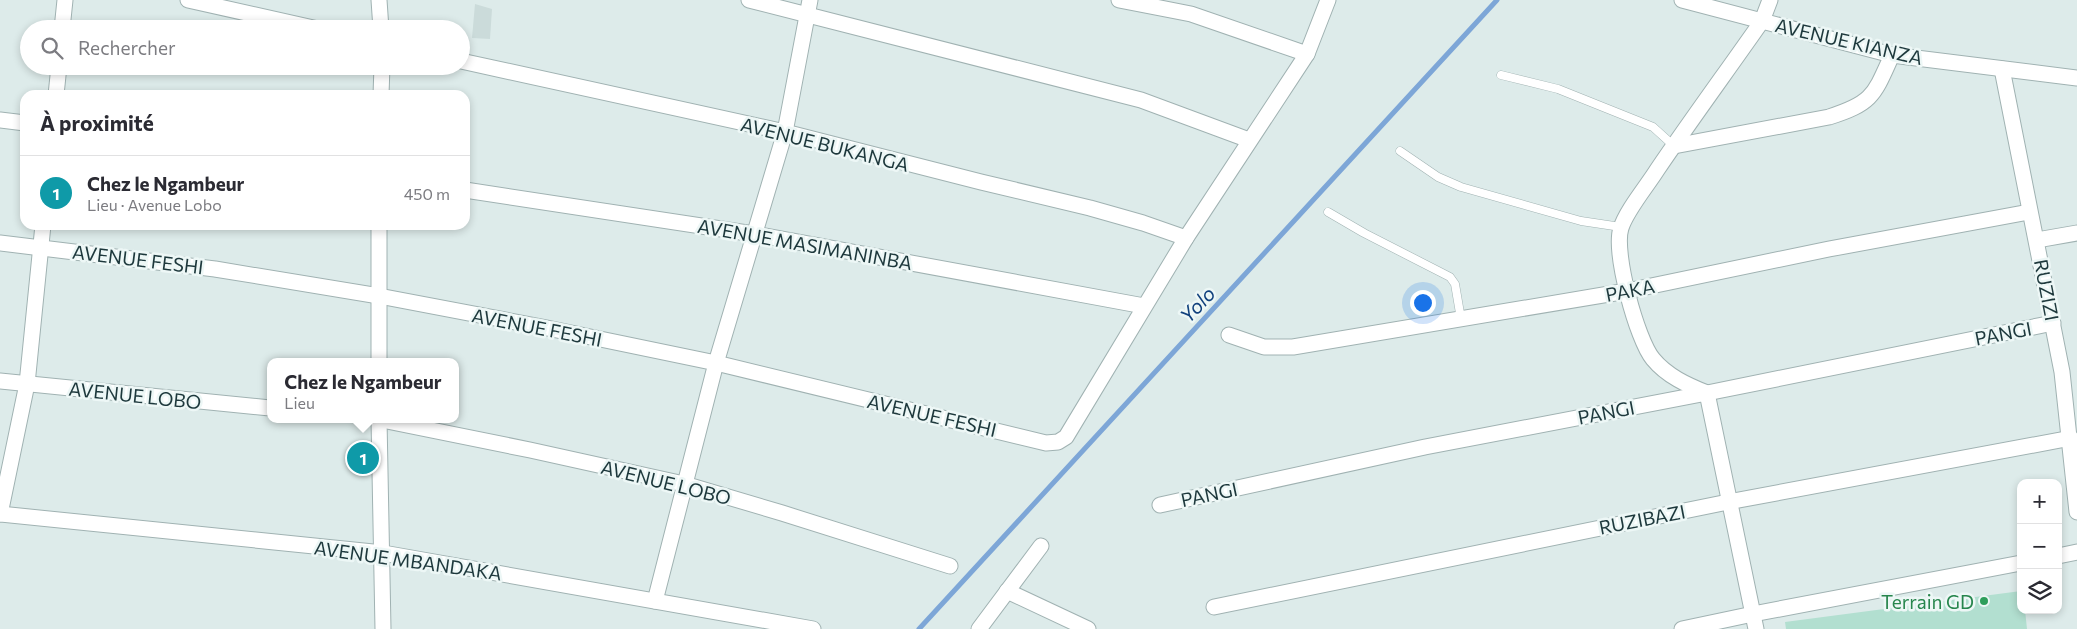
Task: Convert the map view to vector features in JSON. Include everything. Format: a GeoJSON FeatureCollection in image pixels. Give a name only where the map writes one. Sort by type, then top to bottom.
{"type":"FeatureCollection","features":[{"type":"Feature","properties":{"kind":"street"},"geometry":{"type":"LineString","coordinates":[[63,20],[65,0]]}},
{"type":"Feature","properties":{"kind":"street"},"geometry":{"type":"LineString","coordinates":[[188,0],[278,20]]}},
{"type":"Feature","properties":{"kind":"street"},"geometry":{"type":"LineString","coordinates":[[379,0],[380,20]]}},
{"type":"Feature","properties":{"kind":"street"},"geometry":{"type":"LineString","coordinates":[[749,0],[809,7],[1141,100],[1249,140]]}},
{"type":"Feature","properties":{"kind":"street"},"geometry":{"type":"LineString","coordinates":[[1119,0],[1191,14],[1307,54]]}},
{"type":"Feature","properties":{"kind":"street"},"geometry":{"type":"LineString","coordinates":[[1144,306],[1249,140],[1307,54],[1328,0]]}},
{"type":"Feature","properties":{"kind":"street","name":"AVENUE KIANZA"},"geometry":{"type":"LineString","coordinates":[[1682,0],[1892,55],[2077,78]]}},
{"type":"Feature","properties":{"kind":"street"},"geometry":{"type":"LineString","coordinates":[[1756,629],[1728,502],[1707,393],[1680,382],[1654,360],[1646,350],[1627,291],[1620,256],[1619,237],[1621,227],[1674,146],[1762,21],[1770,0]]}},
{"type":"Feature","properties":{"kind":"street"},"geometry":{"type":"LineString","coordinates":[[655,601],[716,363],[785,132],[809,7]]}},
{"type":"Feature","properties":{"kind":"street"},"geometry":{"type":"LineString","coordinates":[[1674,146],[1829,117],[1847,111],[1863,103],[1872,95],[1892,55]]}},
{"type":"Feature","properties":{"kind":"street","name":"AVENUE BUKANGA"},"geometry":{"type":"LineString","coordinates":[[470,63],[785,132],[1090,208],[1186,238]]}},
{"type":"Feature","properties":{"kind":"street","name":"RUZIZI"},"geometry":{"type":"LineString","coordinates":[[2002,69],[2029,212],[2053,323],[2070,371],[2072,417],[2070,438],[2077,512]]}},
{"type":"Feature","properties":{"kind":"street"},"geometry":{"type":"LineString","coordinates":[[56,90],[57,75]]}},
{"type":"Feature","properties":{"kind":"street"},"geometry":{"type":"LineString","coordinates":[[381,90],[382,75]]}},
{"type":"Feature","properties":{"kind":"street"},"geometry":{"type":"LineString","coordinates":[[0,120],[20,122]]}},
{"type":"Feature","properties":{"kind":"street","name":"AVENUE MASIMANINBA"},"geometry":{"type":"LineString","coordinates":[[470,191],[754,234],[1144,306]]}},
{"type":"Feature","properties":{"kind":"street","name":"PAKA"},"geometry":{"type":"LineString","coordinates":[[1229,335],[1264,347],[1293,347],[1627,291],[1829,249],[2029,212]]}},
{"type":"Feature","properties":{"kind":"street"},"geometry":{"type":"LineString","coordinates":[[0,514],[2,493],[27,384],[43,230]]}},
{"type":"Feature","properties":{"kind":"street"},"geometry":{"type":"LineString","coordinates":[[379,230],[379,358]]}},
{"type":"Feature","properties":{"kind":"street"},"geometry":{"type":"LineString","coordinates":[[2036,240],[2077,232]]}},
{"type":"Feature","properties":{"kind":"street","name":"AVENUE FESHI"},"geometry":{"type":"LineString","coordinates":[[0,243],[41,246],[215,269],[379,296],[547,328],[716,363],[1046,443],[1058,442],[1066,437],[1144,306]]}},
{"type":"Feature","properties":{"kind":"street","name":"PANGI"},"geometry":{"type":"LineString","coordinates":[[1160,505],[1425,447],[1707,393],[2053,323]]}},
{"type":"Feature","properties":{"kind":"street","name":"AVENUE LOBO"},"geometry":{"type":"LineString","coordinates":[[0,381],[267,408]]}},
{"type":"Feature","properties":{"kind":"street"},"geometry":{"type":"LineString","coordinates":[[378,423],[383,553],[383,629]]}},
{"type":"Feature","properties":{"kind":"street","name":"AVENUE LOBO"},"geometry":{"type":"LineString","coordinates":[[398,423],[684,484],[950,566]]}},
{"type":"Feature","properties":{"kind":"street","name":"RUZIBAZI"},"geometry":{"type":"LineString","coordinates":[[1214,606],[1728,502],[2070,438]]}},
{"type":"Feature","properties":{"kind":"street","name":"AVENUE MBANDAKA"},"geometry":{"type":"LineString","coordinates":[[0,514],[383,553],[813,629]]}},
{"type":"Feature","properties":{"kind":"street"},"geometry":{"type":"LineString","coordinates":[[979,629],[1042,546]]}},
{"type":"Feature","properties":{"kind":"street"},"geometry":{"type":"LineString","coordinates":[[2062,555],[2077,552]]}},
{"type":"Feature","properties":{"kind":"street"},"geometry":{"type":"LineString","coordinates":[[1682,629],[2017,564]]}},
{"type":"Feature","properties":{"kind":"street"},"geometry":{"type":"LineString","coordinates":[[1006,591],[1088,629]]}},
{"type":"Feature","properties":{"kind":"lane"},"geometry":{"type":"LineString","coordinates":[[1501,75],[1558,89],[1653,127],[1674,146]]}},
{"type":"Feature","properties":{"kind":"lane"},"geometry":{"type":"LineString","coordinates":[[1400,151],[1438,177],[1461,187],[1581,221],[1621,227]]}},
{"type":"Feature","properties":{"kind":"lane"},"geometry":{"type":"LineString","coordinates":[[1328,212],[1364,233],[1450,277],[1455,284],[1461,319]]}},
{"type":"Feature","properties":{"kind":"shaded area"},"geometry":{"type":"Polygon","coordinates":[[[475,4],[492,9],[490,39],[472,38],[475,4]]]}},
{"type":"Feature","properties":{"kind":"green space","name":"Terrain GD"},"geometry":{"type":"Polygon","coordinates":[[[2017,592],[2017,614],[2025,614],[2027,629],[1786,629],[1785,622],[2017,592]]]}},
{"type":"Feature","properties":{"kind":"waterway","name":"Yolo"},"geometry":{"type":"LineString","coordinates":[[919,629],[1497,0]]}},
{"type":"Feature","properties":{"kind":"place","name":"Chez le Ngambeur"},"geometry":{"type":"Point","coordinates":[363,458]}},
{"type":"Feature","properties":{"kind":"place","name":"Terrain GD"},"geometry":{"type":"Point","coordinates":[1984,601]}}]}
